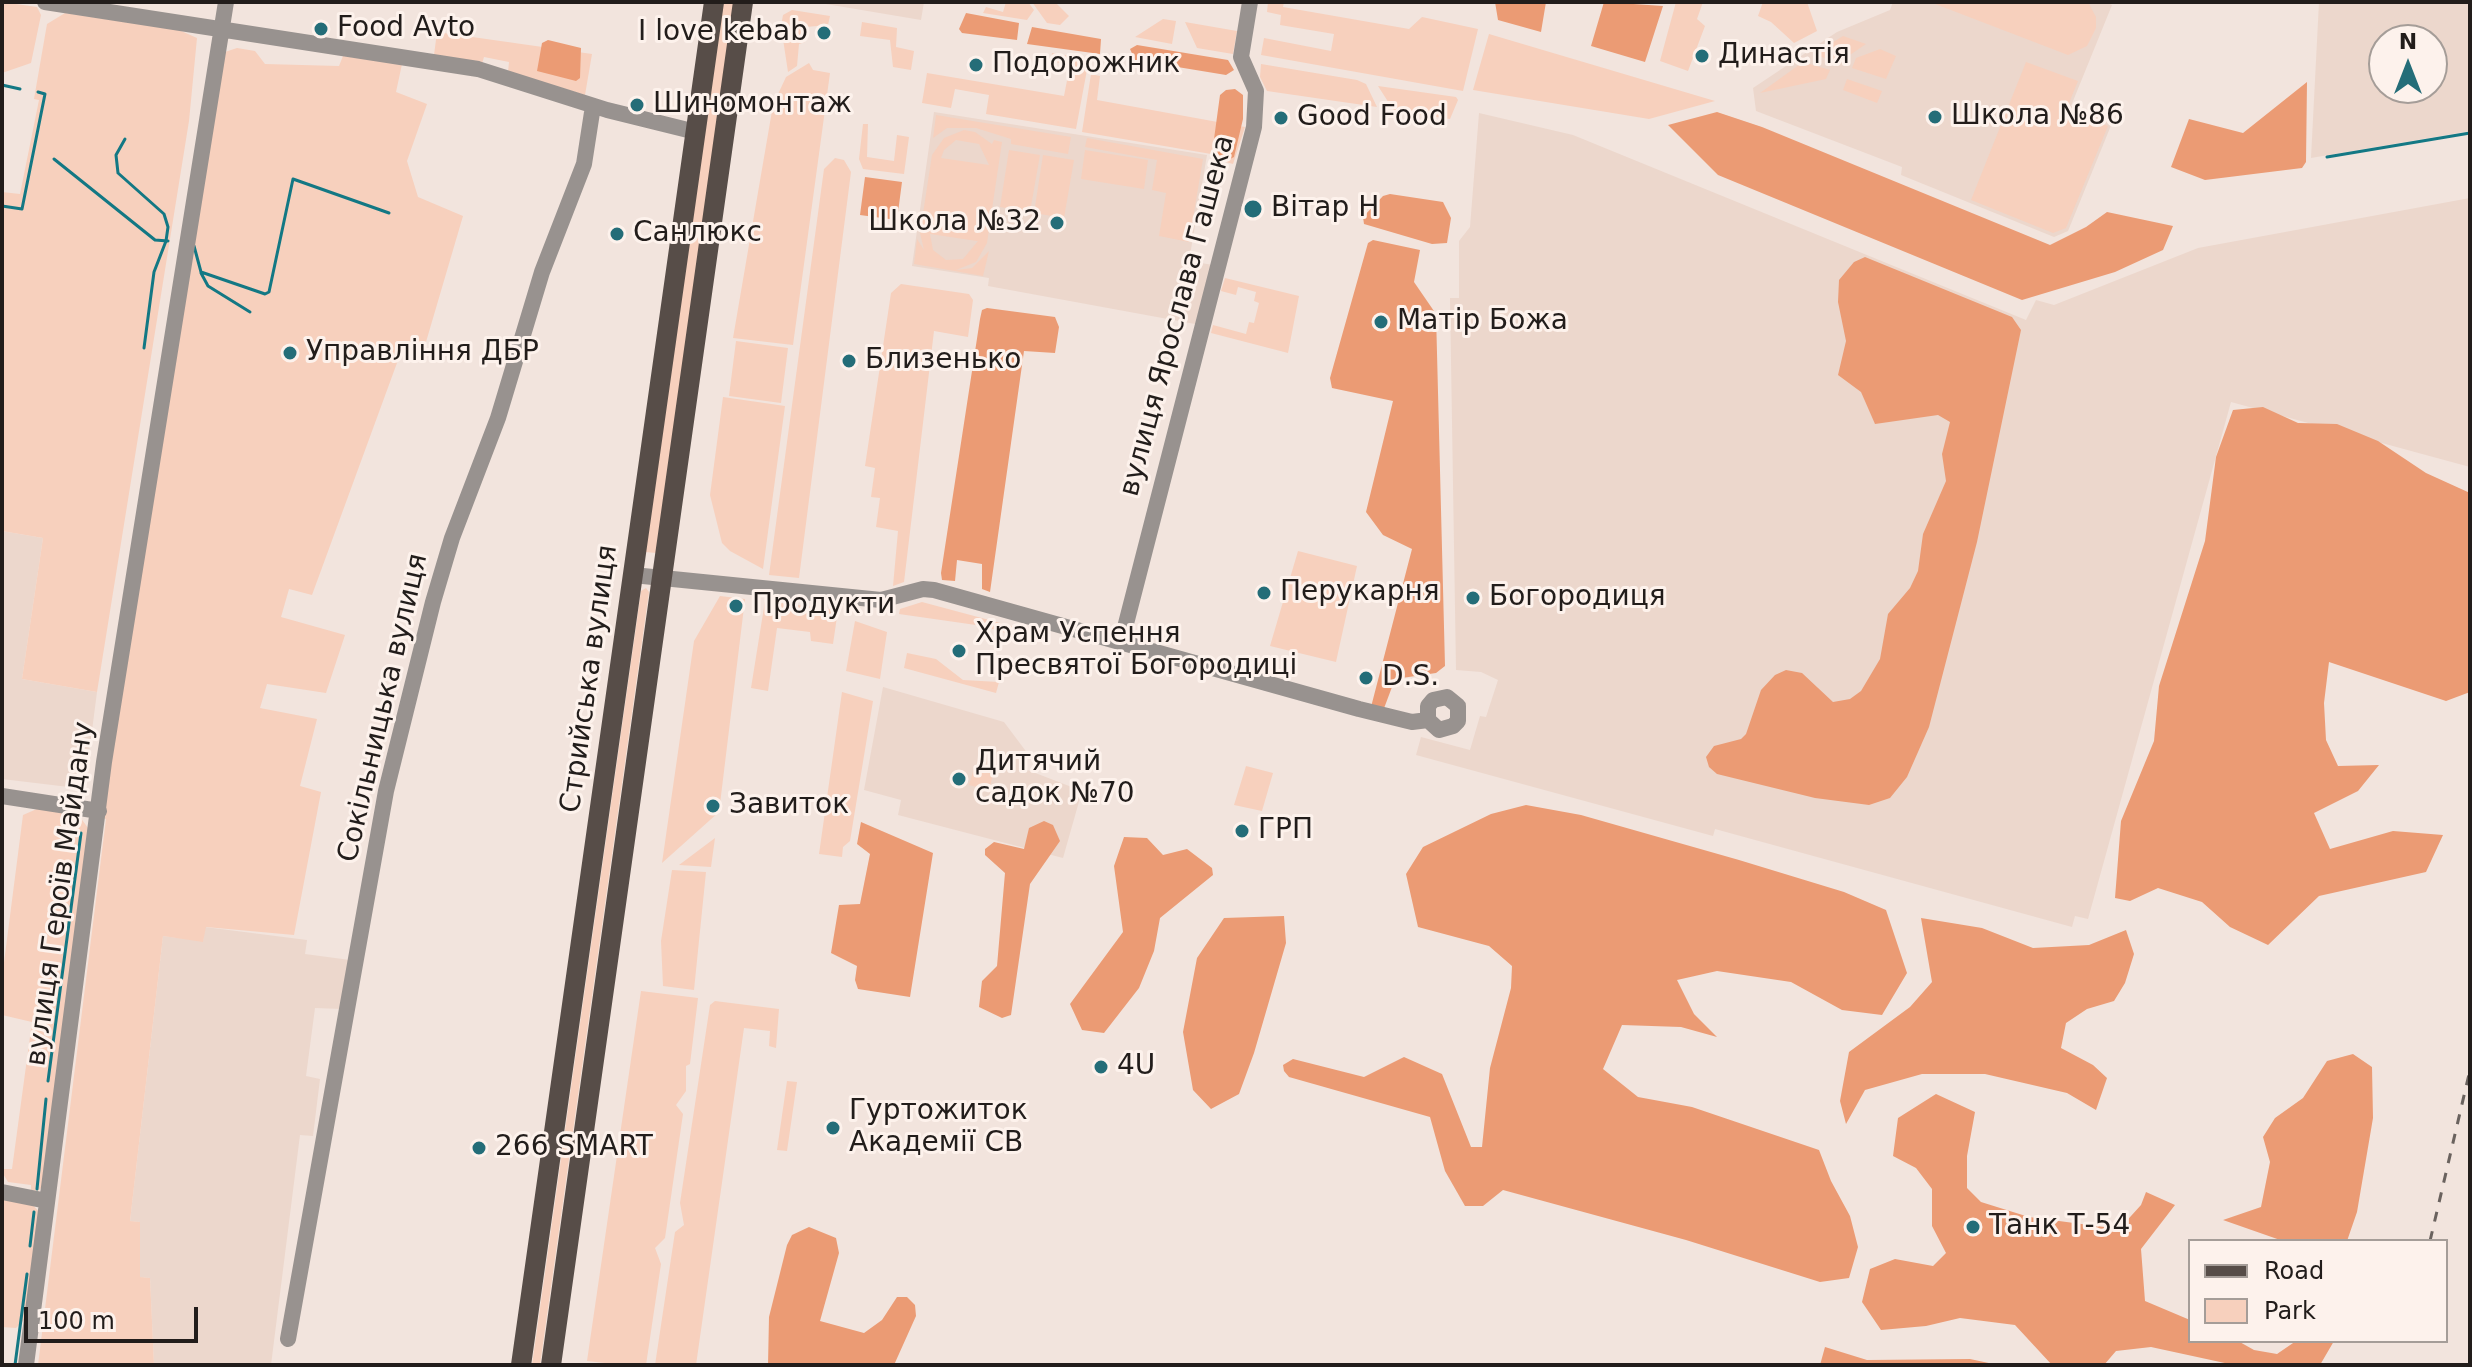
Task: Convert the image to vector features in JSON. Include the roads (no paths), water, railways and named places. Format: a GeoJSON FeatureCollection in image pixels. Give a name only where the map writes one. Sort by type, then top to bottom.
{"type":"FeatureCollection","features":[{"type":"Feature","properties":{"kind":"main road","name":"Стрийська вулиця"},"geometry":{"type":"LineString","coordinates":[[521,1365],[714,2]]}},
{"type":"Feature","properties":{"kind":"main road","name":"Стрийська вулиця"},"geometry":{"type":"LineString","coordinates":[[551,1365],[743,2]]}},
{"type":"Feature","properties":{"kind":"street"},"geometry":{"type":"LineString","coordinates":[[45,2],[478,69],[593,106],[696,132]]}},
{"type":"Feature","properties":{"kind":"street","name":"вулиця Героїв Майдану"},"geometry":{"type":"LineString","coordinates":[[26,1365],[104,762],[226,2]]}},
{"type":"Feature","properties":{"kind":"street","name":"вулиця Ярослава Гашека"},"geometry":{"type":"LineString","coordinates":[[1121,643],[1254,127],[1256,91],[1241,57],[1250,2]]}},
{"type":"Feature","properties":{"kind":"street","name":"Сокільницька вулиця"},"geometry":{"type":"LineString","coordinates":[[288,1339],[386,791],[452,538],[498,418],[542,272],[584,164],[593,106]]}},
{"type":"Feature","properties":{"kind":"street"},"geometry":{"type":"LineString","coordinates":[[633,575],[881,600],[923,589],[934,590],[1359,709],[1412,722],[1428,720]]}},
{"type":"Feature","properties":{"kind":"street"},"geometry":{"type":"LineString","coordinates":[[2,796],[99,811]]}},
{"type":"Feature","properties":{"kind":"street"},"geometry":{"type":"LineString","coordinates":[[2,1192],[47,1201]]}},
{"type":"Feature","properties":{"kind":"waterway"},"geometry":{"type":"LineString","coordinates":[[2,85],[20,89]]}},
{"type":"Feature","properties":{"kind":"waterway"},"geometry":{"type":"LineString","coordinates":[[2,206],[22,209],[45,94],[38,92]]}},
{"type":"Feature","properties":{"kind":"waterway"},"geometry":{"type":"LineString","coordinates":[[2327,157],[2470,133]]}},
{"type":"Feature","properties":{"kind":"waterway"},"geometry":{"type":"LineString","coordinates":[[125,139],[116,155],[118,173],[164,214],[168,227],[154,272],[144,348]]}},
{"type":"Feature","properties":{"kind":"waterway"},"geometry":{"type":"LineString","coordinates":[[54,159],[155,240],[168,241]]}},
{"type":"Feature","properties":{"kind":"waterway"},"geometry":{"type":"LineString","coordinates":[[194,246],[201,272],[265,294],[269,292],[293,179],[389,213]]}},
{"type":"Feature","properties":{"kind":"waterway"},"geometry":{"type":"LineString","coordinates":[[201,273],[208,286],[250,312]]}},
{"type":"Feature","properties":{"kind":"waterway"},"geometry":{"type":"LineString","coordinates":[[48,1081],[81,833]]}},
{"type":"Feature","properties":{"kind":"waterway"},"geometry":{"type":"LineString","coordinates":[[37,1189],[46,1099]]}},
{"type":"Feature","properties":{"kind":"waterway"},"geometry":{"type":"LineString","coordinates":[[30,1246],[34,1212]]}},
{"type":"Feature","properties":{"kind":"waterway"},"geometry":{"type":"LineString","coordinates":[[15,1365],[27,1274]]}},
{"type":"Feature","properties":{"kind":"railway"},"geometry":{"type":"LineString","coordinates":[[2430,1239],[2470,1070]]}},
{"type":"Feature","properties":{"kind":"place","name":"Food Avto"},"geometry":{"type":"Point","coordinates":[321,29]}},
{"type":"Feature","properties":{"kind":"place","name":"I love kebab"},"geometry":{"type":"Point","coordinates":[824,33]}},
{"type":"Feature","properties":{"kind":"place","name":"Династія"},"geometry":{"type":"Point","coordinates":[1702,56]}},
{"type":"Feature","properties":{"kind":"place","name":"Подорожник"},"geometry":{"type":"Point","coordinates":[976,65]}},
{"type":"Feature","properties":{"kind":"place","name":"Шиномонтаж"},"geometry":{"type":"Point","coordinates":[637,105]}},
{"type":"Feature","properties":{"kind":"place","name":"Школа №86"},"geometry":{"type":"Point","coordinates":[1935,117]}},
{"type":"Feature","properties":{"kind":"place","name":"Good Food"},"geometry":{"type":"Point","coordinates":[1281,118]}},
{"type":"Feature","properties":{"kind":"place","name":"Вітар Н"},"geometry":{"type":"Point","coordinates":[1253,209]}},
{"type":"Feature","properties":{"kind":"place","name":"Школа №32"},"geometry":{"type":"Point","coordinates":[1057,223]}},
{"type":"Feature","properties":{"kind":"place","name":"Санлюкс"},"geometry":{"type":"Point","coordinates":[617,234]}},
{"type":"Feature","properties":{"kind":"place","name":"Матір Божа"},"geometry":{"type":"Point","coordinates":[1381,322]}},
{"type":"Feature","properties":{"kind":"place","name":"Управління ДБР"},"geometry":{"type":"Point","coordinates":[290,353]}},
{"type":"Feature","properties":{"kind":"place","name":"Близенько"},"geometry":{"type":"Point","coordinates":[849,361]}},
{"type":"Feature","properties":{"kind":"place","name":"Перукарня"},"geometry":{"type":"Point","coordinates":[1264,593]}},
{"type":"Feature","properties":{"kind":"place","name":"Богородиця"},"geometry":{"type":"Point","coordinates":[1473,598]}},
{"type":"Feature","properties":{"kind":"place","name":"Продукти"},"geometry":{"type":"Point","coordinates":[736,606]}},
{"type":"Feature","properties":{"kind":"place","name":"Храм Успення Пресвятої Богородиці"},"geometry":{"type":"Point","coordinates":[959,651]}},
{"type":"Feature","properties":{"kind":"place","name":"D.S."},"geometry":{"type":"Point","coordinates":[1366,678]}},
{"type":"Feature","properties":{"kind":"place","name":"Дитячий садок №70"},"geometry":{"type":"Point","coordinates":[959,779]}},
{"type":"Feature","properties":{"kind":"place","name":"Завиток"},"geometry":{"type":"Point","coordinates":[713,806]}},
{"type":"Feature","properties":{"kind":"place","name":"ГРП"},"geometry":{"type":"Point","coordinates":[1242,831]}},
{"type":"Feature","properties":{"kind":"place","name":"4U"},"geometry":{"type":"Point","coordinates":[1101,1067]}},
{"type":"Feature","properties":{"kind":"place","name":"Гуртожиток Академії СВ"},"geometry":{"type":"Point","coordinates":[833,1128]}},
{"type":"Feature","properties":{"kind":"place","name":"266 SMART"},"geometry":{"type":"Point","coordinates":[479,1148]}},
{"type":"Feature","properties":{"kind":"place","name":"Танк Т-54"},"geometry":{"type":"Point","coordinates":[1973,1227]}}]}
